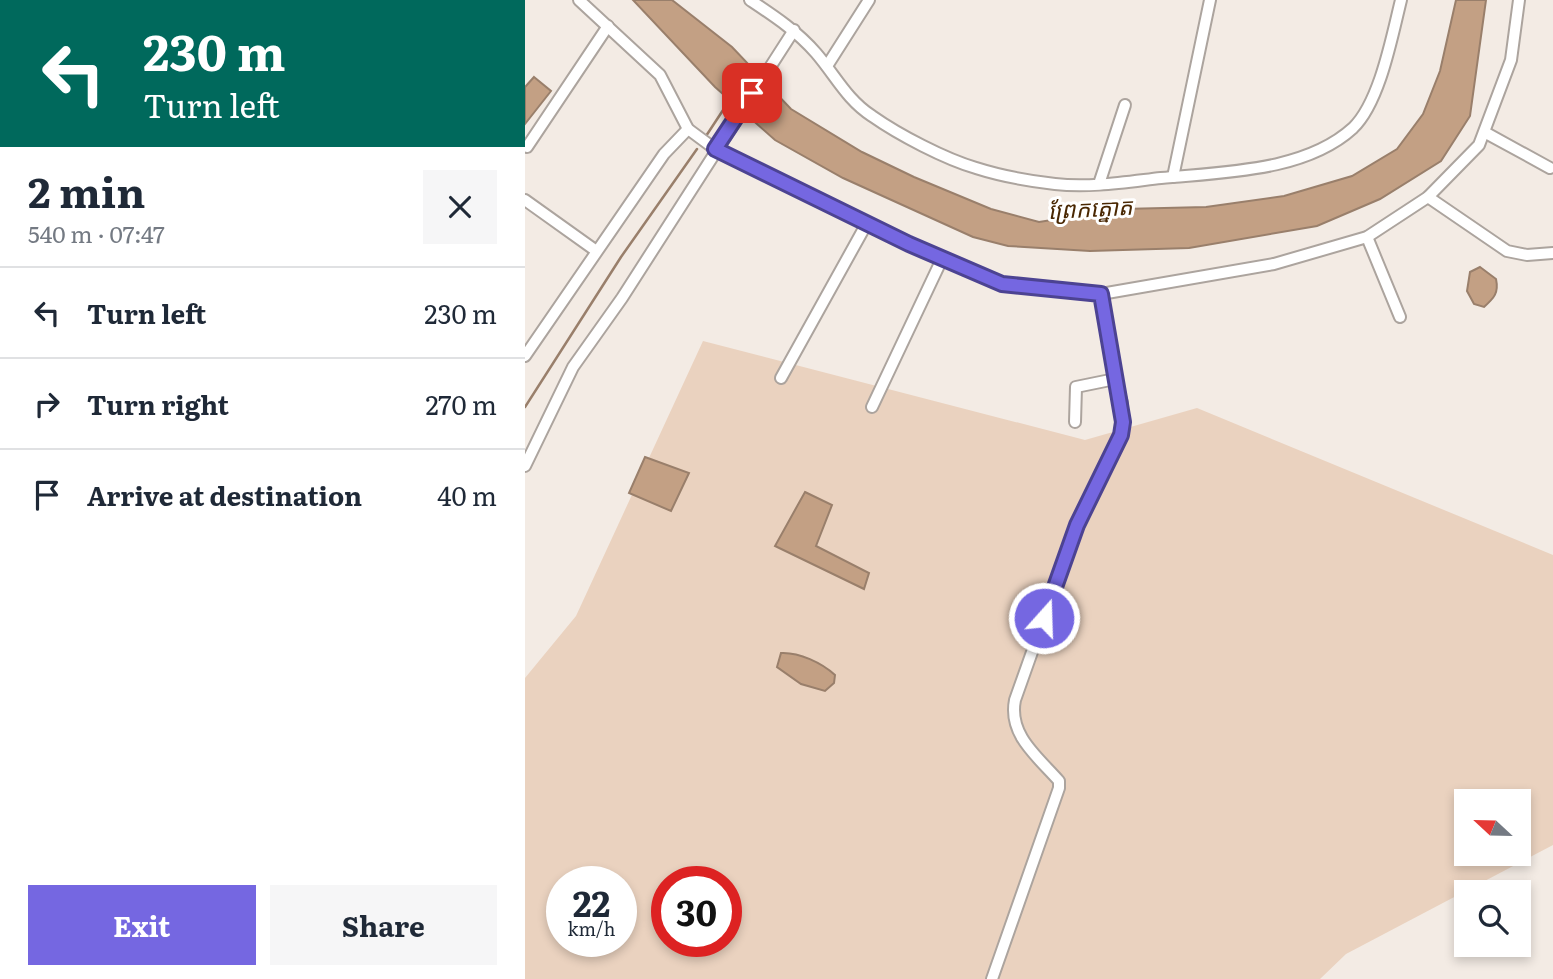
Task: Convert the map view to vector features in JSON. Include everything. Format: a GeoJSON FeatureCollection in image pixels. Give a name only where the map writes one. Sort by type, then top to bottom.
{"type":"FeatureCollection","features":[{"type":"Feature","properties":{"kind":"street"},"geometry":{"type":"LineString","coordinates":[[579,0],[660,75],[688,130],[715,149],[942,259],[1002,284],[1101,294],[1274,264],[1367,237],[1429,197],[1479,145],[1486,133],[1511,60],[1519,0]]}},
{"type":"Feature","properties":{"kind":"street"},"geometry":{"type":"LineString","coordinates":[[750,0],[794,30],[827,66],[848,97],[872,117],[975,168],[1056,184],[1099,184],[1173,177],[1290,160],[1333,143],[1355,126],[1372,98],[1401,0]]}},
{"type":"Feature","properties":{"kind":"street"},"geometry":{"type":"LineString","coordinates":[[827,66],[869,0]]}},
{"type":"Feature","properties":{"kind":"street"},"geometry":{"type":"LineString","coordinates":[[1173,177],[1210,0]]}},
{"type":"Feature","properties":{"kind":"street"},"geometry":{"type":"LineString","coordinates":[[527,147],[608,26]]}},
{"type":"Feature","properties":{"kind":"street"},"geometry":{"type":"LineString","coordinates":[[525,466],[573,367],[622,298],[715,149],[794,30]]}},
{"type":"Feature","properties":{"kind":"street"},"geometry":{"type":"LineString","coordinates":[[1099,184],[1125,105]]}},
{"type":"Feature","properties":{"kind":"street"},"geometry":{"type":"LineString","coordinates":[[525,356],[664,154],[688,130]]}},
{"type":"Feature","properties":{"kind":"street"},"geometry":{"type":"LineString","coordinates":[[1486,133],[1550,167]]}},
{"type":"Feature","properties":{"kind":"street"},"geometry":{"type":"LineString","coordinates":[[1429,197],[1507,251],[1527,255],[1553,253]]}},
{"type":"Feature","properties":{"kind":"street"},"geometry":{"type":"LineString","coordinates":[[525,200],[596,250]]}},
{"type":"Feature","properties":{"kind":"street"},"geometry":{"type":"LineString","coordinates":[[781,378],[867,223]]}},
{"type":"Feature","properties":{"kind":"street"},"geometry":{"type":"LineString","coordinates":[[1367,237],[1399,317]]}},
{"type":"Feature","properties":{"kind":"street"},"geometry":{"type":"LineString","coordinates":[[873,407],[942,259]]}},
{"type":"Feature","properties":{"kind":"street"},"geometry":{"type":"LineString","coordinates":[[992,979],[1059,788],[1059,781],[1026,746],[1011,716],[1077,525],[1121,435],[1122,402],[1115,379],[1101,294]]}},
{"type":"Feature","properties":{"kind":"street"},"geometry":{"type":"LineString","coordinates":[[525,332],[536,338]]}},
{"type":"Feature","properties":{"kind":"street"},"geometry":{"type":"LineString","coordinates":[[1075,422],[1076,387],[1115,379]]}},
{"type":"Feature","properties":{"kind":"shaded area","name":"ព្រែកត្នោត"},"geometry":{"type":"Polygon","coordinates":[[[633,0],[672,0],[732,47],[791,109],[862,152],[991,209],[1039,222],[1122,209],[1206,207],[1284,196],[1352,176],[1397,149],[1423,114],[1440,71],[1456,0],[1486,0],[1470,116],[1441,161],[1380,199],[1317,226],[1189,248],[1090,251],[1008,246],[973,237],[843,178],[775,140],[715,87],[633,0]]]}},
{"type":"Feature","properties":{"kind":"shaded area"},"geometry":{"type":"Polygon","coordinates":[[[534,77],[551,91],[525,124],[525,87],[534,77]]]}},
{"type":"Feature","properties":{"kind":"shaded area"},"geometry":{"type":"Polygon","coordinates":[[[1480,267],[1496,279],[1497,284],[1495,295],[1484,307],[1474,304],[1467,291],[1470,272],[1480,267]]]}},
{"type":"Feature","properties":{"kind":"shaded area"},"geometry":{"type":"Polygon","coordinates":[[[703,341],[1085,440],[1197,408],[1553,555],[1553,845],[1531,857],[1531,789],[1454,789],[1454,866],[1513,866],[1487,880],[1454,880],[1454,897],[1346,954],[1320,979],[525,979],[525,678],[576,616],[703,341]]]}},
{"type":"Feature","properties":{"kind":"shaded area"},"geometry":{"type":"Polygon","coordinates":[[[645,457],[689,473],[671,511],[629,493],[645,457]]]}},
{"type":"Feature","properties":{"kind":"shaded area"},"geometry":{"type":"Polygon","coordinates":[[[805,492],[832,505],[816,546],[869,573],[864,589],[775,546],[805,492]]]}},
{"type":"Feature","properties":{"kind":"shaded area"},"geometry":{"type":"Polygon","coordinates":[[[781,653],[803,656],[824,666],[835,675],[834,683],[825,691],[801,684],[777,667],[781,653]]]}},
{"type":"Feature","properties":{"kind":"waterway"},"geometry":{"type":"LineString","coordinates":[[706,136],[731,98]]}},
{"type":"Feature","properties":{"kind":"waterway"},"geometry":{"type":"LineString","coordinates":[[525,407],[621,257],[697,149]]}},
{"type":"Feature","properties":{"kind":"route"},"geometry":{"type":"LineString","coordinates":[[752,93],[715,149],[909,244],[1002,284],[1101,294],[1115,379],[1122,402],[1121,435],[1077,525],[1044,618]]}}]}
